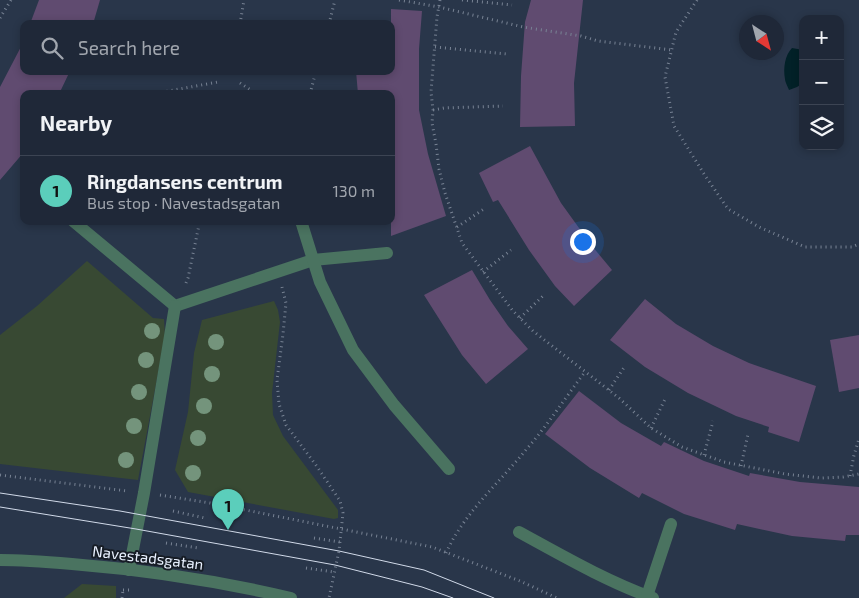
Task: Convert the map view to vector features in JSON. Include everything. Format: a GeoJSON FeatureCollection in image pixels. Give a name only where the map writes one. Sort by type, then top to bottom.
{"type":"FeatureCollection","features":[{"type":"Feature","properties":{"kind":"street"},"geometry":{"type":"LineString","coordinates":[[78,225],[175,306]]}},
{"type":"Feature","properties":{"kind":"street"},"geometry":{"type":"LineString","coordinates":[[302,225],[320,282],[353,350],[394,405],[449,469]]}},
{"type":"Feature","properties":{"kind":"street"},"geometry":{"type":"LineString","coordinates":[[175,306],[313,260],[387,253]]}},
{"type":"Feature","properties":{"kind":"street"},"geometry":{"type":"LineString","coordinates":[[128,570],[144,493],[175,306]]}},
{"type":"Feature","properties":{"kind":"street"},"geometry":{"type":"LineString","coordinates":[[519,532],[576,564],[650,597],[671,524]]}},
{"type":"Feature","properties":{"kind":"street","name":"Navestadsgatan"},"geometry":{"type":"LineString","coordinates":[[0,560],[108,567],[160,573],[291,598]]}},
{"type":"Feature","properties":{"kind":"path"},"geometry":{"type":"LineString","coordinates":[[0,18],[11,0]]}},
{"type":"Feature","properties":{"kind":"path"},"geometry":{"type":"LineString","coordinates":[[241,20],[244,0]]}},
{"type":"Feature","properties":{"kind":"path"},"geometry":{"type":"LineString","coordinates":[[330,20],[335,0]]}},
{"type":"Feature","properties":{"kind":"path"},"geometry":{"type":"LineString","coordinates":[[399,0],[439,7],[523,27],[672,50]]}},
{"type":"Feature","properties":{"kind":"path"},"geometry":{"type":"LineString","coordinates":[[440,0],[431,92],[432,123],[439,169],[462,242],[513,311],[533,331],[619,398],[651,428],[682,446],[724,462],[785,474],[822,478],[859,474]]}},
{"type":"Feature","properties":{"kind":"path"},"geometry":{"type":"LineString","coordinates":[[462,0],[512,5]]}},
{"type":"Feature","properties":{"kind":"path"},"geometry":{"type":"LineString","coordinates":[[697,0],[676,32],[665,77],[674,126],[704,174],[728,208],[759,227],[805,247],[852,247],[859,244]]}},
{"type":"Feature","properties":{"kind":"path"},"geometry":{"type":"LineString","coordinates":[[435,47],[507,54]]}},
{"type":"Feature","properties":{"kind":"path"},"geometry":{"type":"LineString","coordinates":[[311,90],[315,75]]}},
{"type":"Feature","properties":{"kind":"path"},"geometry":{"type":"LineString","coordinates":[[174,90],[218,82]]}},
{"type":"Feature","properties":{"kind":"path"},"geometry":{"type":"LineString","coordinates":[[240,83],[251,90]]}},
{"type":"Feature","properties":{"kind":"path"},"geometry":{"type":"LineString","coordinates":[[433,110],[503,106]]}},
{"type":"Feature","properties":{"kind":"path"},"geometry":{"type":"LineString","coordinates":[[457,227],[484,209]]}},
{"type":"Feature","properties":{"kind":"path"},"geometry":{"type":"LineString","coordinates":[[175,306],[188,278],[200,225]]}},
{"type":"Feature","properties":{"kind":"path"},"geometry":{"type":"LineString","coordinates":[[484,272],[511,250]]}},
{"type":"Feature","properties":{"kind":"path"},"geometry":{"type":"LineString","coordinates":[[278,272],[286,303],[284,334],[277,380],[279,404],[286,425],[340,501],[343,513],[340,542],[328,598]]}},
{"type":"Feature","properties":{"kind":"path"},"geometry":{"type":"LineString","coordinates":[[520,318],[545,294]]}},
{"type":"Feature","properties":{"kind":"path"},"geometry":{"type":"LineString","coordinates":[[609,390],[625,366]]}},
{"type":"Feature","properties":{"kind":"path"},"geometry":{"type":"LineString","coordinates":[[446,553],[453,538],[470,513],[526,450],[585,372]]}},
{"type":"Feature","properties":{"kind":"path"},"geometry":{"type":"LineString","coordinates":[[651,428],[666,397]]}},
{"type":"Feature","properties":{"kind":"path"},"geometry":{"type":"LineString","coordinates":[[704,455],[713,421]]}},
{"type":"Feature","properties":{"kind":"path"},"geometry":{"type":"LineString","coordinates":[[741,466],[748,434]]}},
{"type":"Feature","properties":{"kind":"path"},"geometry":{"type":"LineString","coordinates":[[850,476],[859,439]]}},
{"type":"Feature","properties":{"kind":"path"},"geometry":{"type":"LineString","coordinates":[[0,476],[144,493],[210,503],[432,547],[520,581],[557,598]]}},
{"type":"Feature","properties":{"kind":"path"},"geometry":{"type":"LineString","coordinates":[[173,511],[205,518]]}},
{"type":"Feature","properties":{"kind":"path"},"geometry":{"type":"LineString","coordinates":[[314,538],[340,542]]}},
{"type":"Feature","properties":{"kind":"path"},"geometry":{"type":"LineString","coordinates":[[166,543],[199,548]]}},
{"type":"Feature","properties":{"kind":"path"},"geometry":{"type":"LineString","coordinates":[[306,568],[334,572]]}},
{"type":"Feature","properties":{"kind":"shaded area"},"geometry":{"type":"Polygon","coordinates":[[[792,48],[799,49],[799,86],[789,90],[784,75],[784,66],[792,48]]]}},
{"type":"Feature","properties":{"kind":"shaded area"},"geometry":{"type":"Polygon","coordinates":[[[87,261],[153,318],[164,319],[165,336],[138,480],[0,464],[0,335],[37,306],[87,261]]]}},
{"type":"Feature","properties":{"kind":"shaded area"},"geometry":{"type":"Polygon","coordinates":[[[274,301],[280,322],[272,393],[273,415],[283,436],[338,510],[338,518],[334,519],[188,492],[175,470],[188,412],[194,353],[202,320],[274,301]]]}},
{"type":"Feature","properties":{"kind":"shaded area"},"geometry":{"type":"Polygon","coordinates":[[[82,584],[116,586],[116,598],[64,598],[82,584]]]}},
{"type":"Feature","properties":{"kind":"building"},"geometry":{"type":"Polygon","coordinates":[[[39,0],[100,0],[94,20],[32,20],[39,0]]]}},
{"type":"Feature","properties":{"kind":"building"},"geometry":{"type":"Polygon","coordinates":[[[531,0],[583,0],[574,83],[575,126],[520,127],[525,22],[531,0]]]}},
{"type":"Feature","properties":{"kind":"building"},"geometry":{"type":"Polygon","coordinates":[[[391,9],[422,11],[419,49],[419,110],[428,154],[446,216],[391,236],[391,225],[395,225],[395,90],[358,90],[356,75],[395,75],[395,20],[391,20],[391,9]]]}},
{"type":"Feature","properties":{"kind":"building"},"geometry":{"type":"Polygon","coordinates":[[[20,49],[20,75],[68,75],[61,90],[20,90],[20,157],[0,180],[0,87],[20,49]]]}},
{"type":"Feature","properties":{"kind":"building"},"geometry":{"type":"Polygon","coordinates":[[[530,146],[561,203],[612,270],[574,306],[555,286],[529,250],[498,200],[493,202],[479,173],[530,146]]]}},
{"type":"Feature","properties":{"kind":"building"},"geometry":{"type":"Polygon","coordinates":[[[472,270],[508,326],[528,349],[486,384],[462,355],[424,295],[472,270]]]}},
{"type":"Feature","properties":{"kind":"building"},"geometry":{"type":"Polygon","coordinates":[[[645,299],[676,324],[713,346],[749,363],[816,386],[799,442],[768,432],[769,427],[736,416],[688,393],[645,367],[610,340],[645,299]]]}},
{"type":"Feature","properties":{"kind":"building"},"geometry":{"type":"Polygon","coordinates":[[[859,335],[859,388],[839,392],[830,340],[859,335]]]}},
{"type":"Feature","properties":{"kind":"building"},"geometry":{"type":"Polygon","coordinates":[[[579,391],[621,423],[661,446],[664,442],[704,461],[749,476],[750,473],[800,482],[859,487],[859,535],[846,535],[845,541],[792,536],[737,524],[735,530],[684,514],[642,493],[639,498],[590,468],[545,434],[579,391]]]}},
{"type":"Feature","properties":{"kind":"tram line"},"geometry":{"type":"LineString","coordinates":[[0,493],[120,511],[339,551],[424,570],[494,598]]}},
{"type":"Feature","properties":{"kind":"tram line"},"geometry":{"type":"LineString","coordinates":[[0,507],[136,529],[335,565],[422,587],[453,598]]}},
{"type":"Feature","properties":{"kind":"place","name":"Ringdansens centrum"},"geometry":{"type":"Point","coordinates":[228,530]}}]}
